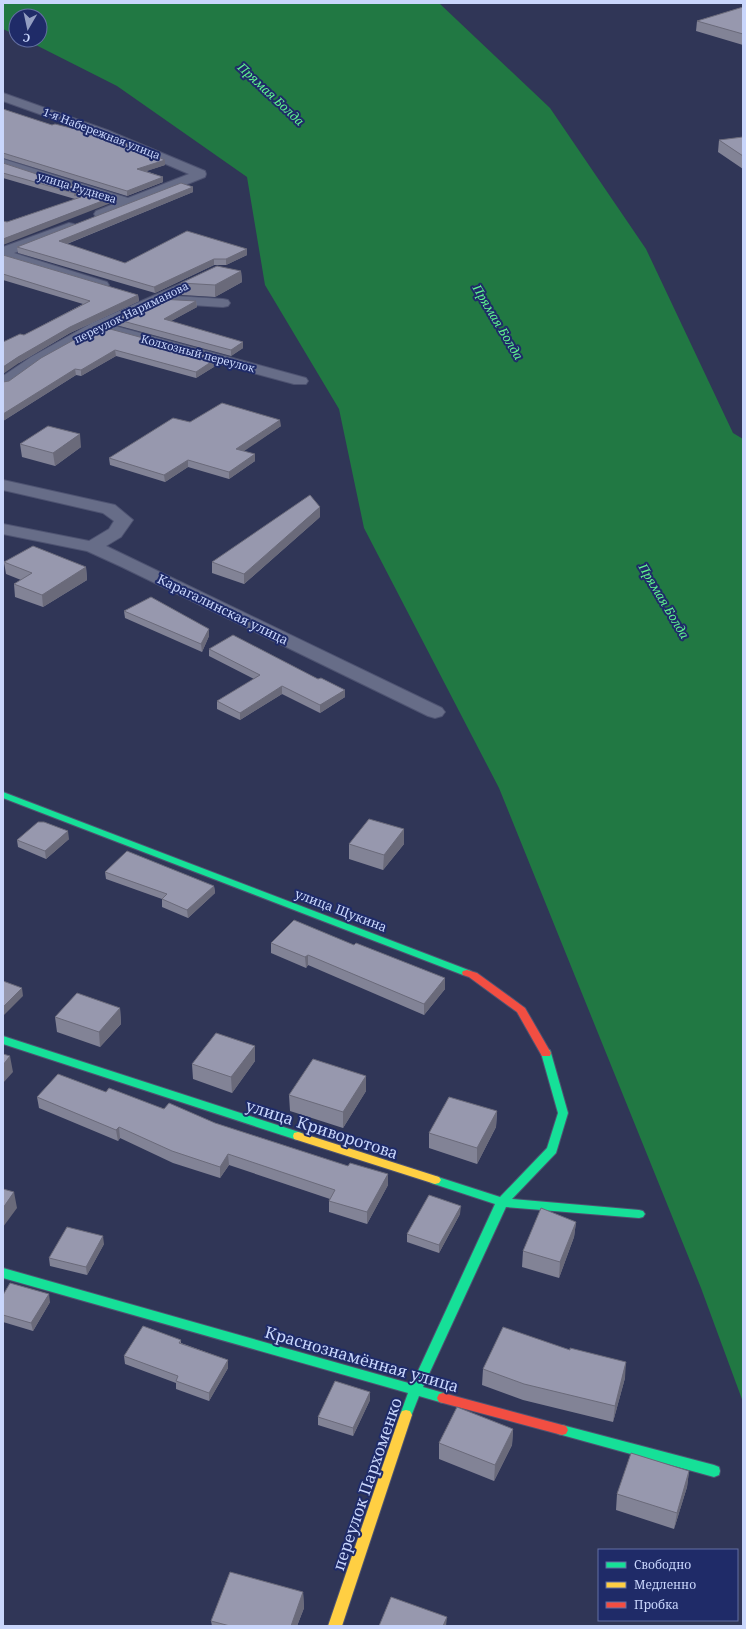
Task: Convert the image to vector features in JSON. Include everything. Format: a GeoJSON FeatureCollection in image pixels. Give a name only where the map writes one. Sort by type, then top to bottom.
{"type":"FeatureCollection","features":[{"type":"Feature","properties":{"kind":"street","name":"1-я Набережная улица"},"geometry":{"type":"LineString","coordinates":[[3,97],[98,130],[164,157],[200,174],[129,203]]}},
{"type":"Feature","properties":{"kind":"street","name":"улица Руднева"},"geometry":{"type":"LineString","coordinates":[[3,164],[129,203]]}},
{"type":"Feature","properties":{"kind":"street"},"geometry":{"type":"LineString","coordinates":[[3,253],[129,203]]}},
{"type":"Feature","properties":{"kind":"street"},"geometry":{"type":"LineString","coordinates":[[3,253],[113,288]]}},
{"type":"Feature","properties":{"kind":"street","name":"переулок Нариманова"},"geometry":{"type":"LineString","coordinates":[[3,383],[36,360],[97,326],[157,300],[220,269]]}},
{"type":"Feature","properties":{"kind":"street"},"geometry":{"type":"LineString","coordinates":[[135,295],[157,300],[223,303]]}},
{"type":"Feature","properties":{"kind":"street","name":"Колхозный переулок"},"geometry":{"type":"LineString","coordinates":[[97,326],[300,381]]}},
{"type":"Feature","properties":{"kind":"street"},"geometry":{"type":"LineString","coordinates":[[3,485],[109,508],[124,520],[115,533],[92,548]]}},
{"type":"Feature","properties":{"kind":"street","name":"Карагалинская улица"},"geometry":{"type":"LineString","coordinates":[[3,529],[92,548],[129,563],[435,712]]}},
{"type":"Feature","properties":{"kind":"street","name":"улица Щукина"},"geometry":{"type":"LineString","coordinates":[[3,795],[473,975],[520,1010],[548,1057],[563,1113],[552,1150]]}},
{"type":"Feature","properties":{"kind":"street","name":"улица Криворотова"},"geometry":{"type":"LineString","coordinates":[[3,1040],[502,1202],[639,1214]]}},
{"type":"Feature","properties":{"kind":"street","name":"переулок Пархоменко"},"geometry":{"type":"LineString","coordinates":[[335,1626],[415,1390],[502,1202],[552,1150]]}},
{"type":"Feature","properties":{"kind":"street","name":"Краснознамённая улица"},"geometry":{"type":"LineString","coordinates":[[3,1273],[177,1321],[415,1390],[714,1471]]}},
{"type":"Feature","properties":{"kind":"water","name":"Прямая Болда"},"geometry":{"type":"Polygon","coordinates":[[[3,3],[439,3],[550,108],[646,249],[733,433],[743,439],[743,1402],[701,1288],[499,788],[364,528],[339,409],[265,285],[247,177],[117,86],[42,48],[48,48],[48,8],[8,8],[8,31],[3,29],[3,3]]]}},
{"type":"Feature","properties":{"kind":"building"},"geometry":{"type":"Polygon","coordinates":[[[743,7],[743,34],[697,21],[743,7]]]}},
{"type":"Feature","properties":{"kind":"building"},"geometry":{"type":"Polygon","coordinates":[[[3,109],[52,125],[55,124],[115,139],[165,160],[137,169],[163,177],[127,191],[3,153],[3,109]]]}},
{"type":"Feature","properties":{"kind":"building"},"geometry":{"type":"Polygon","coordinates":[[[743,137],[743,156],[719,140],[743,137]]]}},
{"type":"Feature","properties":{"kind":"building"},"geometry":{"type":"Polygon","coordinates":[[[3,163],[110,198],[3,239],[3,221],[7,222],[81,197],[74,195],[77,194],[3,173],[3,163]]]}},
{"type":"Feature","properties":{"kind":"building"},"geometry":{"type":"Polygon","coordinates":[[[181,183],[193,187],[59,241],[125,263],[187,231],[247,249],[226,259],[214,259],[154,287],[17,247],[181,183]]]}},
{"type":"Feature","properties":{"kind":"building"},"geometry":{"type":"Polygon","coordinates":[[[3,255],[138,295],[70,327],[3,367],[3,342],[20,334],[24,335],[90,301],[3,274],[3,255]]]}},
{"type":"Feature","properties":{"kind":"building"},"geometry":{"type":"Polygon","coordinates":[[[217,266],[241,271],[215,285],[181,283],[217,266]]]}},
{"type":"Feature","properties":{"kind":"building"},"geometry":{"type":"Polygon","coordinates":[[[159,299],[196,301],[164,319],[243,342],[231,350],[115,319],[159,299]]]}},
{"type":"Feature","properties":{"kind":"building"},"geometry":{"type":"Polygon","coordinates":[[[99,326],[217,358],[196,372],[115,350],[81,370],[75,369],[3,414],[3,382],[9,381],[41,358],[99,326]]]}},
{"type":"Feature","properties":{"kind":"building"},"geometry":{"type":"Polygon","coordinates":[[[222,403],[280,420],[236,449],[255,454],[229,472],[188,460],[164,475],[109,458],[173,418],[190,422],[222,403]]]}},
{"type":"Feature","properties":{"kind":"building"},"geometry":{"type":"Polygon","coordinates":[[[48,426],[80,434],[53,453],[20,444],[48,426]]]}},
{"type":"Feature","properties":{"kind":"building"},"geometry":{"type":"Polygon","coordinates":[[[310,495],[320,507],[244,574],[212,562],[310,495]]]}},
{"type":"Feature","properties":{"kind":"building"},"geometry":{"type":"Polygon","coordinates":[[[33,546],[86,567],[42,595],[14,584],[32,573],[4,562],[33,546]]]}},
{"type":"Feature","properties":{"kind":"building"},"geometry":{"type":"Polygon","coordinates":[[[151,597],[209,629],[201,644],[124,611],[151,597]]]}},
{"type":"Feature","properties":{"kind":"building"},"geometry":{"type":"Polygon","coordinates":[[[233,635],[318,679],[321,678],[345,690],[320,705],[282,686],[240,713],[217,701],[260,675],[209,649],[233,635]]]}},
{"type":"Feature","properties":{"kind":"building"},"geometry":{"type":"Polygon","coordinates":[[[369,819],[404,829],[384,855],[349,844],[369,819]]]}},
{"type":"Feature","properties":{"kind":"building"},"geometry":{"type":"Polygon","coordinates":[[[38,822],[44,822],[68,831],[45,851],[17,840],[38,822]]]}},
{"type":"Feature","properties":{"kind":"building"},"geometry":{"type":"Polygon","coordinates":[[[127,851],[214,886],[187,910],[162,899],[167,894],[105,872],[127,851]]]}},
{"type":"Feature","properties":{"kind":"building"},"geometry":{"type":"Polygon","coordinates":[[[294,920],[354,945],[356,943],[445,978],[424,1004],[308,955],[305,957],[271,943],[294,920]]]}},
{"type":"Feature","properties":{"kind":"building"},"geometry":{"type":"Polygon","coordinates":[[[3,981],[22,988],[3,1007],[3,981]]]}},
{"type":"Feature","properties":{"kind":"building"},"geometry":{"type":"Polygon","coordinates":[[[77,993],[120,1008],[99,1032],[55,1017],[77,993]]]}},
{"type":"Feature","properties":{"kind":"building"},"geometry":{"type":"Polygon","coordinates":[[[216,1033],[255,1046],[231,1077],[192,1064],[216,1033]]]}},
{"type":"Feature","properties":{"kind":"building"},"geometry":{"type":"Polygon","coordinates":[[[3,1054],[10,1056],[3,1065],[3,1054]]]}},
{"type":"Feature","properties":{"kind":"building"},"geometry":{"type":"Polygon","coordinates":[[[313,1059],[366,1076],[343,1112],[289,1095],[313,1059]]]}},
{"type":"Feature","properties":{"kind":"building"},"geometry":{"type":"Polygon","coordinates":[[[58,1074],[106,1092],[109,1088],[164,1109],[169,1103],[215,1123],[348,1166],[350,1163],[388,1174],[367,1212],[329,1201],[335,1190],[228,1154],[220,1167],[172,1151],[119,1127],[116,1130],[37,1097],[58,1074]]]}},
{"type":"Feature","properties":{"kind":"building"},"geometry":{"type":"Polygon","coordinates":[[[449,1097],[497,1111],[477,1148],[429,1133],[449,1097]]]}},
{"type":"Feature","properties":{"kind":"building"},"geometry":{"type":"Polygon","coordinates":[[[3,1189],[14,1192],[3,1208],[3,1189]]]}},
{"type":"Feature","properties":{"kind":"building"},"geometry":{"type":"Polygon","coordinates":[[[429,1195],[461,1206],[439,1245],[407,1234],[429,1195]]]}},
{"type":"Feature","properties":{"kind":"building"},"geometry":{"type":"Polygon","coordinates":[[[541,1208],[576,1222],[560,1262],[523,1251],[541,1208]]]}},
{"type":"Feature","properties":{"kind":"building"},"geometry":{"type":"Polygon","coordinates":[[[67,1227],[103,1236],[86,1267],[49,1258],[67,1227]]]}},
{"type":"Feature","properties":{"kind":"building"},"geometry":{"type":"Polygon","coordinates":[[[10,1283],[49,1294],[31,1323],[3,1315],[3,1295],[10,1283]]]}},
{"type":"Feature","properties":{"kind":"building"},"geometry":{"type":"Polygon","coordinates":[[[143,1326],[181,1340],[179,1343],[228,1360],[209,1393],[176,1381],[178,1376],[124,1356],[143,1326]]]}},
{"type":"Feature","properties":{"kind":"building"},"geometry":{"type":"Polygon","coordinates":[[[503,1327],[570,1350],[570,1348],[626,1362],[615,1406],[524,1384],[483,1369],[503,1327]]]}},
{"type":"Feature","properties":{"kind":"building"},"geometry":{"type":"Polygon","coordinates":[[[335,1381],[370,1392],[353,1428],[318,1417],[335,1381]]]}},
{"type":"Feature","properties":{"kind":"building"},"geometry":{"type":"Polygon","coordinates":[[[457,1407],[513,1429],[495,1465],[439,1443],[457,1407]]]}},
{"type":"Feature","properties":{"kind":"building"},"geometry":{"type":"Polygon","coordinates":[[[631,1453],[689,1471],[677,1513],[617,1494],[631,1453]]]}},
{"type":"Feature","properties":{"kind":"building"},"geometry":{"type":"Polygon","coordinates":[[[230,1572],[303,1592],[291,1626],[230,1626],[211,1621],[230,1572]]]}},
{"type":"Feature","properties":{"kind":"building"},"geometry":{"type":"Polygon","coordinates":[[[391,1597],[447,1617],[443,1626],[379,1626],[391,1597]]]}},
{"type":"Feature","properties":{"kind":"traffic: fast"},"geometry":{"type":"LineString","coordinates":[[3,795],[467,973]]}},
{"type":"Feature","properties":{"kind":"traffic: fast"},"geometry":{"type":"LineString","coordinates":[[3,1040],[298,1136]]}},
{"type":"Feature","properties":{"kind":"traffic: fast"},"geometry":{"type":"LineString","coordinates":[[406,1415],[415,1390],[502,1202],[552,1150],[563,1113],[546,1053]]}},
{"type":"Feature","properties":{"kind":"traffic: fast"},"geometry":{"type":"LineString","coordinates":[[435,1180],[502,1202],[639,1214]]}},
{"type":"Feature","properties":{"kind":"traffic: fast"},"geometry":{"type":"LineString","coordinates":[[3,1273],[443,1398]]}},
{"type":"Feature","properties":{"kind":"traffic: fast"},"geometry":{"type":"LineString","coordinates":[[562,1430],[714,1471]]}},
{"type":"Feature","properties":{"kind":"traffic: slow"},"geometry":{"type":"LineString","coordinates":[[298,1136],[435,1180]]}},
{"type":"Feature","properties":{"kind":"traffic: slow"},"geometry":{"type":"LineString","coordinates":[[335,1626],[406,1415]]}},
{"type":"Feature","properties":{"kind":"traffic: jam"},"geometry":{"type":"LineString","coordinates":[[467,973],[473,975],[521,1010],[546,1053]]}},
{"type":"Feature","properties":{"kind":"traffic: jam"},"geometry":{"type":"LineString","coordinates":[[443,1398],[562,1430]]}}]}
